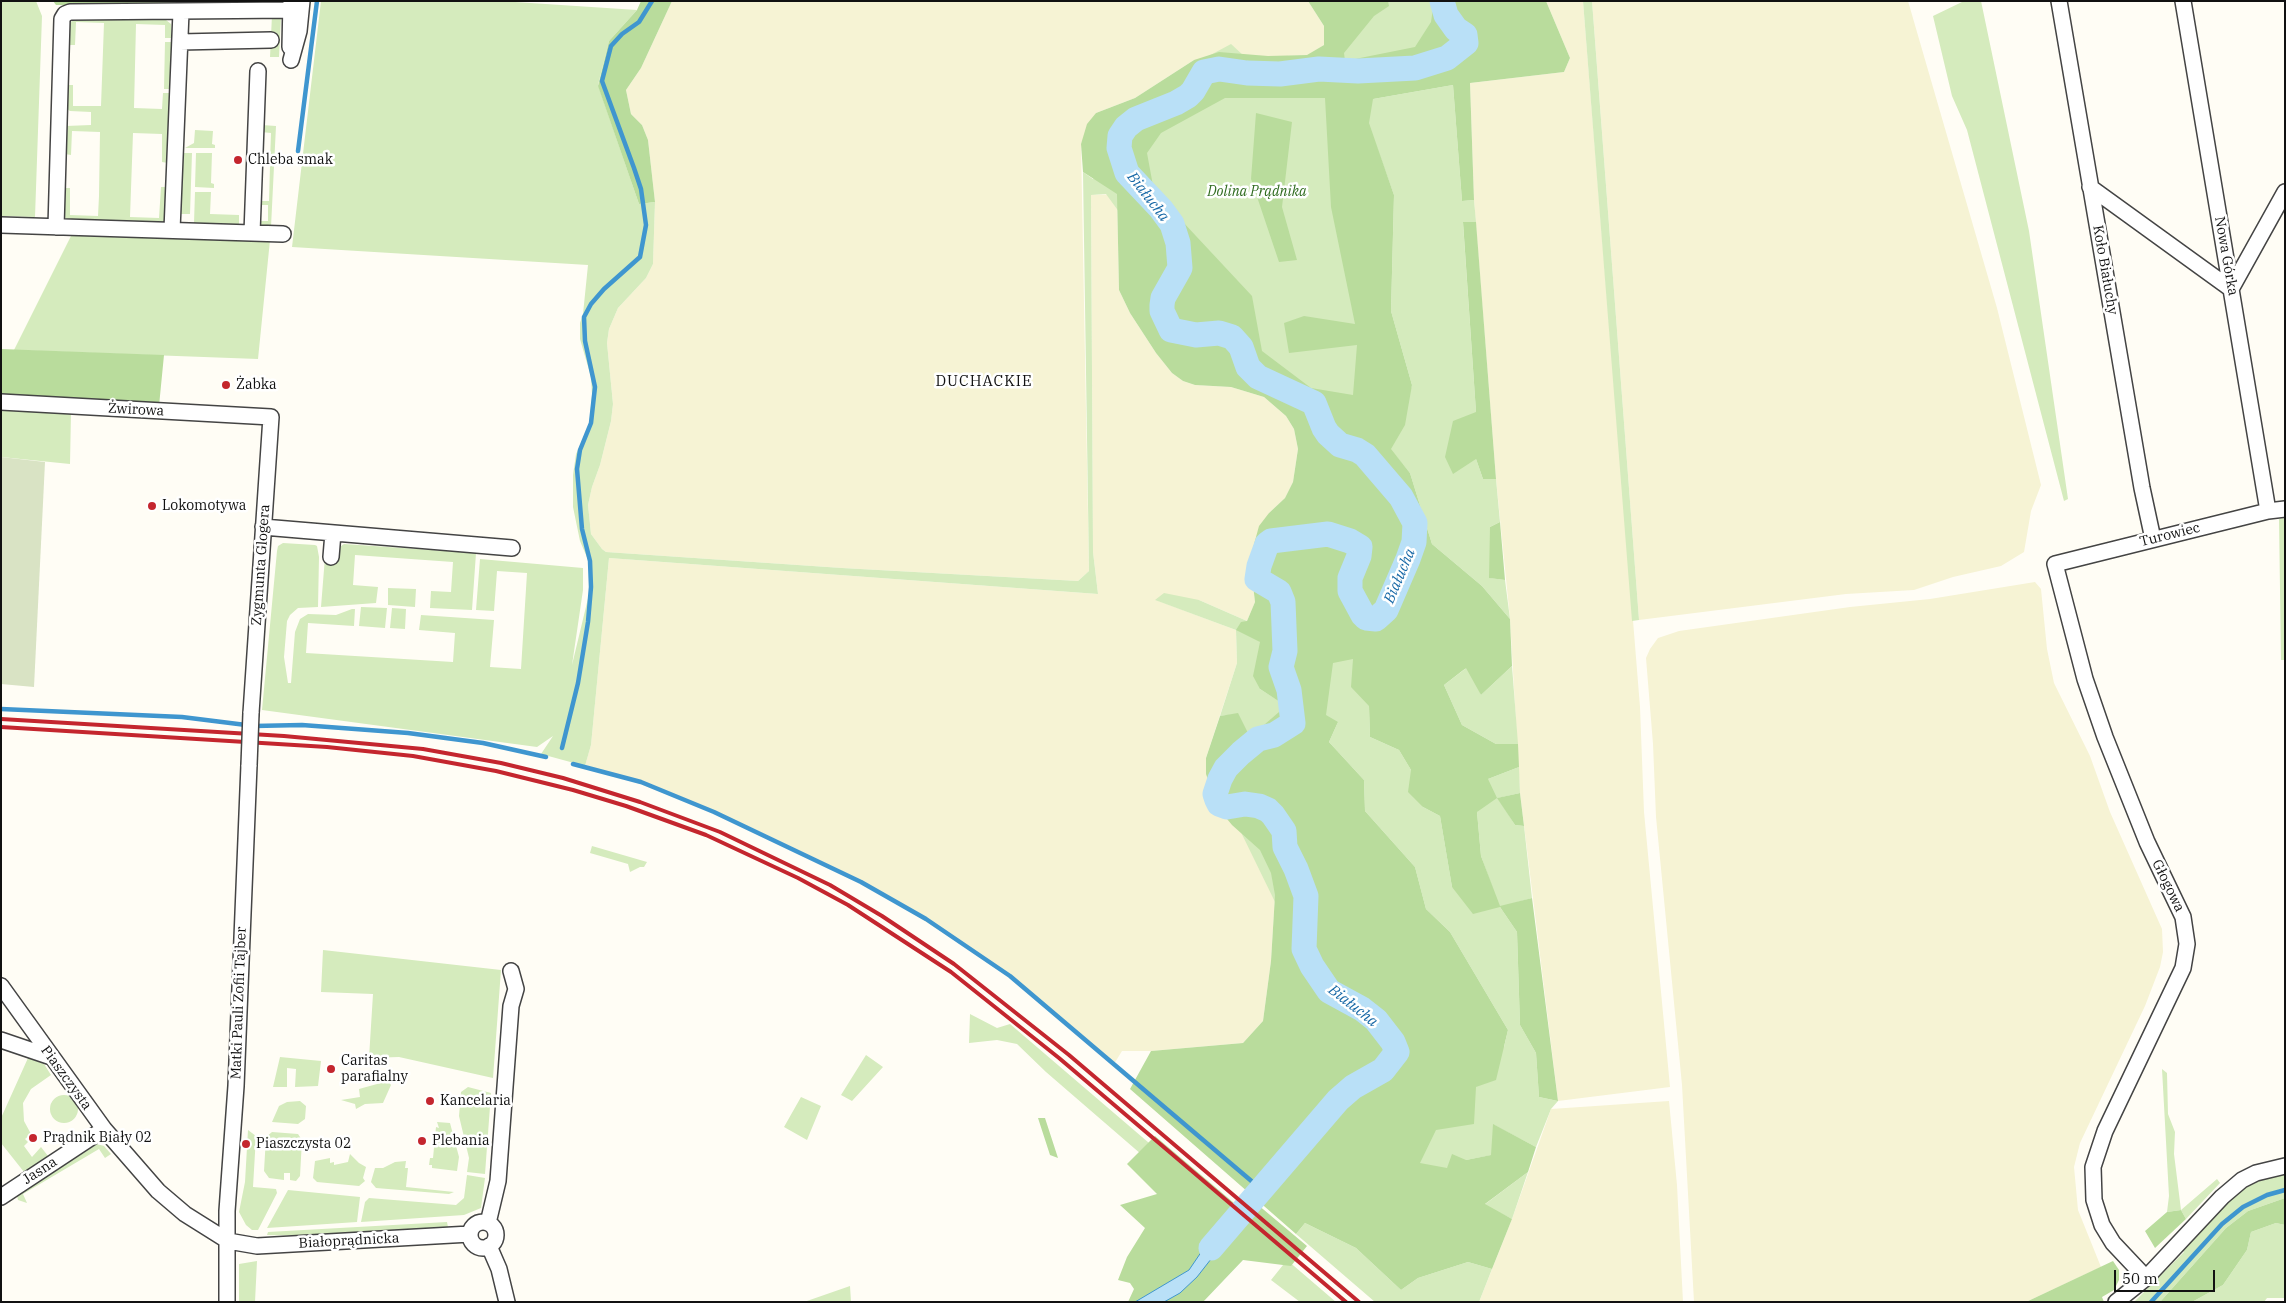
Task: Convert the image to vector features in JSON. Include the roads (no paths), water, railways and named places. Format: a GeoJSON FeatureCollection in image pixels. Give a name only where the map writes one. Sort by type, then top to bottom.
{"type":"FeatureCollection","features":[{"type":"Feature","properties":{"kind":"street","name":"Koło Białuchy"},"geometry":{"type":"LineString","coordinates":[[2059,1],[2140,478],[2153,539]]}},
{"type":"Feature","properties":{"kind":"street","name":"Nowa Górka"},"geometry":{"type":"LineString","coordinates":[[2183,1],[2268,511]]}},
{"type":"Feature","properties":{"kind":"street"},"geometry":{"type":"LineString","coordinates":[[56,227],[63,16],[70,12],[180,12],[294,4]]}},
{"type":"Feature","properties":{"kind":"street"},"geometry":{"type":"LineString","coordinates":[[172,230],[180,12]]}},
{"type":"Feature","properties":{"kind":"street"},"geometry":{"type":"LineString","coordinates":[[180,42],[272,40]]}},
{"type":"Feature","properties":{"kind":"street"},"geometry":{"type":"LineString","coordinates":[[252,233],[258,72]]}},
{"type":"Feature","properties":{"kind":"street"},"geometry":{"type":"LineString","coordinates":[[2090,186],[2231,289],[2285,192]]}},
{"type":"Feature","properties":{"kind":"street"},"geometry":{"type":"LineString","coordinates":[[1,225],[283,234]]}},
{"type":"Feature","properties":{"kind":"street","name":"Żwirowa"},"geometry":{"type":"LineString","coordinates":[[1,402],[272,417]]}},
{"type":"Feature","properties":{"kind":"street","name":"Zygmunta Glogera"},"geometry":{"type":"LineString","coordinates":[[249,765],[263,527],[272,417]]}},
{"type":"Feature","properties":{"kind":"street","name":"Turowiec"},"geometry":{"type":"LineString","coordinates":[[2056,564],[2268,511],[2285,510]]}},
{"type":"Feature","properties":{"kind":"street"},"geometry":{"type":"LineString","coordinates":[[263,527],[512,548]]}},
{"type":"Feature","properties":{"kind":"street"},"geometry":{"type":"LineString","coordinates":[[331,557],[332,533]]}},
{"type":"Feature","properties":{"kind":"street","name":"Głogowa"},"geometry":{"type":"LineString","coordinates":[[2056,564],[2085,679],[2102,728],[2147,842],[2183,917],[2186,944],[2183,968],[2103,1136],[2093,1167],[2094,1200],[2102,1225],[2113,1243],[2146,1278]]}},
{"type":"Feature","properties":{"kind":"street","name":"Matki Pauli Zofii Tajber"},"geometry":{"type":"LineString","coordinates":[[227,1302],[227,1211],[236,1077],[249,765]]}},
{"type":"Feature","properties":{"kind":"street"},"geometry":{"type":"LineString","coordinates":[[470,1234],[471,1241],[476,1246],[483,1247],[489,1246],[494,1241],[496,1234],[493,1227],[488,1223],[498,1181],[511,1006],[516,989],[511,971]]}},
{"type":"Feature","properties":{"kind":"street","name":"Piaszczysta"},"geometry":{"type":"LineString","coordinates":[[1,986],[104,1129],[166,1199],[185,1214],[228,1241]]}},
{"type":"Feature","properties":{"kind":"street"},"geometry":{"type":"LineString","coordinates":[[1,1040],[51,1057]]}},
{"type":"Feature","properties":{"kind":"street","name":"Jasna"},"geometry":{"type":"LineString","coordinates":[[1,1197],[104,1129]]}},
{"type":"Feature","properties":{"kind":"street"},"geometry":{"type":"LineString","coordinates":[[2116,1302],[2146,1278],[2222,1197],[2242,1180],[2256,1173],[2285,1166]]}},
{"type":"Feature","properties":{"kind":"street","name":"Białoprądnicka"},"geometry":{"type":"LineString","coordinates":[[228,1241],[257,1246],[470,1234],[476,1224],[488,1223]]}},
{"type":"Feature","properties":{"kind":"street"},"geometry":{"type":"LineString","coordinates":[[489,1246],[502,1277],[507,1302]]}},
{"type":"Feature","properties":{"kind":"water"},"geometry":{"type":"Polygon","coordinates":[[[1229,1220],[1241,1227],[1229,1236],[1197,1277],[1180,1293],[1164,1302],[1135,1302],[1189,1270],[1206,1245],[1229,1220]]]}},
{"type":"Feature","properties":{"kind":"waterway"},"geometry":{"type":"LineString","coordinates":[[298,151],[317,1]]}},
{"type":"Feature","properties":{"kind":"waterway"},"geometry":{"type":"LineString","coordinates":[[562,748],[578,683],[588,622],[591,587],[590,561],[582,529],[577,469],[580,450],[591,423],[595,387],[585,341],[584,317],[591,304],[604,289],[640,257],[646,225],[641,189],[602,81],[611,46],[622,34],[639,22],[652,1]]}},
{"type":"Feature","properties":{"kind":"waterway","name":"Białucha"},"geometry":{"type":"LineString","coordinates":[[1211,1248],[1338,1100],[1353,1087],[1383,1070],[1397,1052],[1393,1042],[1376,1020],[1362,1009],[1329,991],[1312,966],[1304,949],[1306,896],[1285,847],[1284,831],[1273,815],[1268,810],[1259,806],[1245,804],[1227,807],[1219,804],[1215,794],[1226,768],[1241,753],[1258,739],[1274,735],[1293,723],[1289,690],[1281,667],[1285,651],[1283,602],[1279,592],[1257,579],[1259,566],[1267,544],[1271,541],[1328,534],[1350,541],[1360,547],[1359,556],[1350,578],[1350,591],[1363,615],[1366,618],[1376,619],[1386,610],[1408,559],[1414,542],[1415,523],[1401,497],[1365,455],[1357,450],[1340,445],[1328,434],[1314,403],[1258,377],[1248,367],[1241,347],[1232,337],[1219,333],[1196,335],[1171,330],[1162,311],[1162,305],[1163,298],[1180,268],[1178,243],[1172,224],[1161,209],[1127,173],[1119,148],[1120,136],[1126,127],[1136,119],[1176,103],[1188,96],[1204,72],[1219,69],[1247,73],[1280,74],[1319,69],[1358,71],[1415,68],[1447,58],[1466,43],[1465,35],[1456,29],[1446,15],[1442,1]]}},
{"type":"Feature","properties":{"kind":"waterway"},"geometry":{"type":"LineString","coordinates":[[1,709],[182,717],[254,726],[302,725],[408,733],[483,743],[546,757]]}},
{"type":"Feature","properties":{"kind":"waterway"},"geometry":{"type":"LineString","coordinates":[[573,764],[641,782],[714,812],[861,882],[926,919],[1010,976],[1262,1190]]}},
{"type":"Feature","properties":{"kind":"waterway"},"geometry":{"type":"LineString","coordinates":[[2151,1302],[2222,1224],[2243,1207],[2267,1195],[2285,1190]]}},
{"type":"Feature","properties":{"kind":"railway"},"geometry":{"type":"LineString","coordinates":[[1,719],[284,736],[423,749],[501,763],[563,778],[640,802],[720,832],[830,885],[882,916],[954,964],[1069,1055],[1359,1302]]}},
{"type":"Feature","properties":{"kind":"railway"},"geometry":{"type":"LineString","coordinates":[[1,727],[327,747],[413,756],[496,771],[573,790],[626,806],[706,835],[798,878],[848,905],[951,972],[1059,1058],[1346,1302]]}},
{"type":"Feature","properties":{"kind":"place","name":"Chleba smak"},"geometry":{"type":"Point","coordinates":[238,160]}},
{"type":"Feature","properties":{"kind":"place","name":"Żabka"},"geometry":{"type":"Point","coordinates":[226,385]}},
{"type":"Feature","properties":{"kind":"place","name":"Lokomotywa"},"geometry":{"type":"Point","coordinates":[152,506]}},
{"type":"Feature","properties":{"kind":"place","name":"Caritas parafialny"},"geometry":{"type":"Point","coordinates":[331,1069]}},
{"type":"Feature","properties":{"kind":"place","name":"Kancelaria"},"geometry":{"type":"Point","coordinates":[430,1101]}},
{"type":"Feature","properties":{"kind":"place","name":"Prądnik Biały 02"},"geometry":{"type":"Point","coordinates":[33,1138]}},
{"type":"Feature","properties":{"kind":"place","name":"Plebania"},"geometry":{"type":"Point","coordinates":[422,1141]}},
{"type":"Feature","properties":{"kind":"place","name":"Piaszczysta 02"},"geometry":{"type":"Point","coordinates":[246,1144]}},
{"type":"Feature","properties":{"kind":"district","name":"DUCHACKIE"},"geometry":{"type":"Point","coordinates":[984,382]}},
{"type":"Feature","properties":{"kind":"park label","name":"Dolina Prądnika"},"geometry":{"type":"Point","coordinates":[1257,192]}}]}
